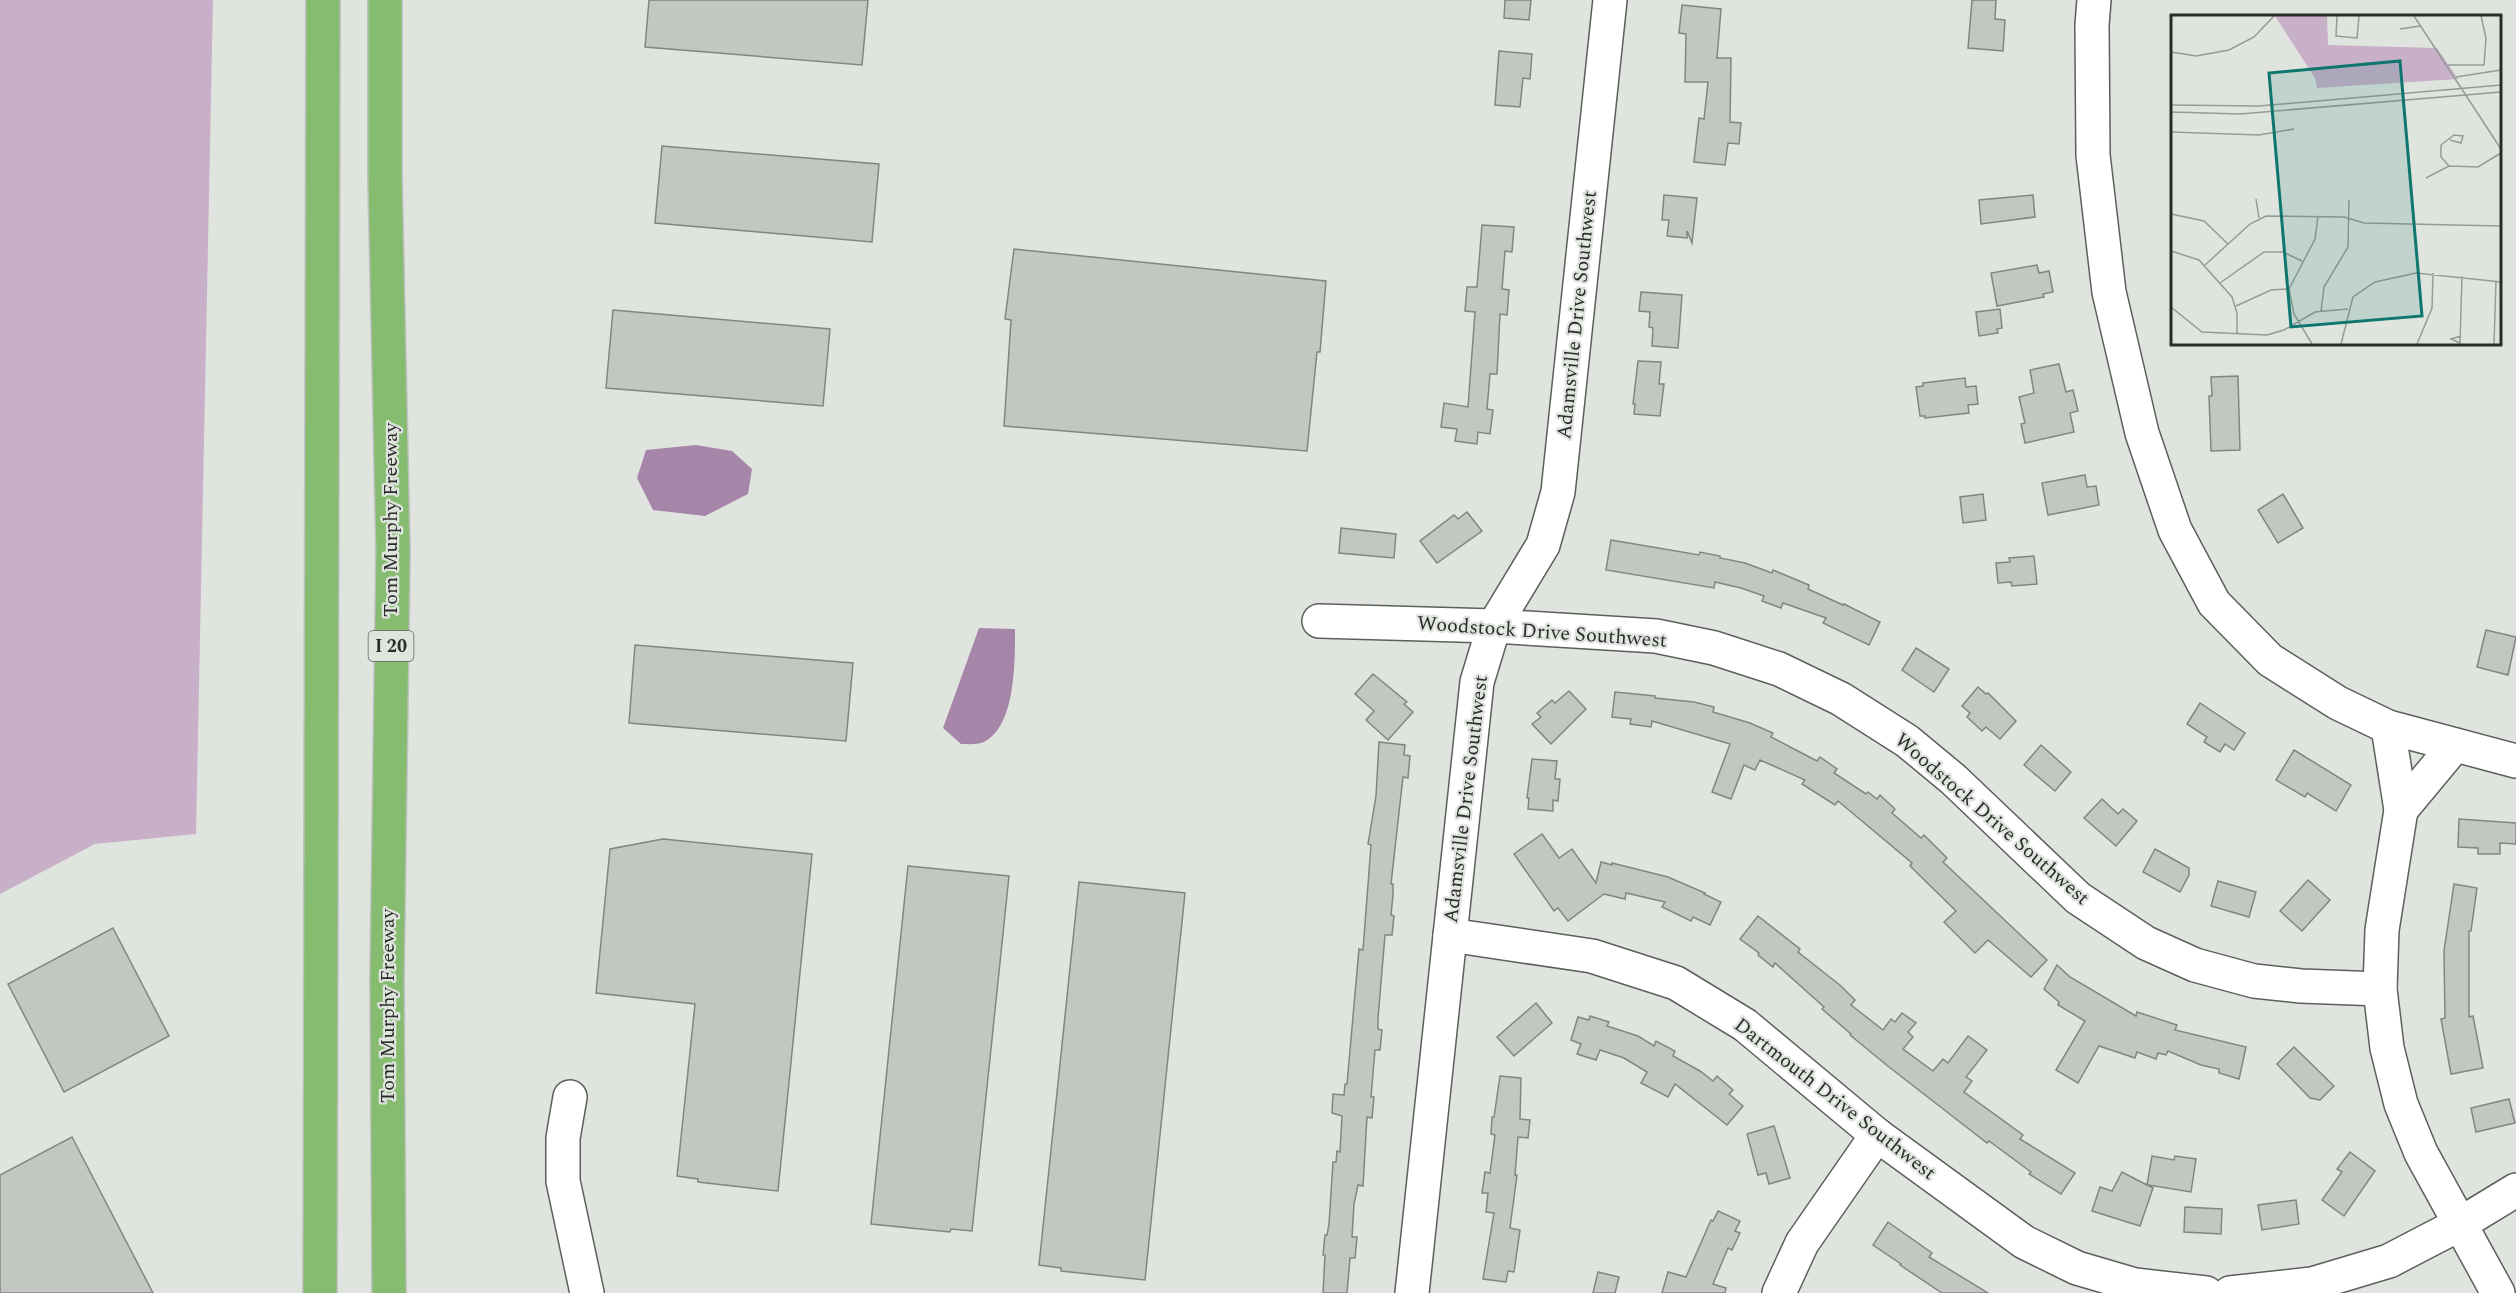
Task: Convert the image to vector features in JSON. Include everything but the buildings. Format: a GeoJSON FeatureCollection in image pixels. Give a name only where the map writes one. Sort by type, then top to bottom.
{"type":"FeatureCollection","features":[{"type":"Feature","properties":{"kind":"highway"},"geometry":{"type":"LineString","coordinates":[[320,1293],[323,0]]}},
{"type":"Feature","properties":{"kind":"highway","name":"Tom Murphy Freeway"},"geometry":{"type":"LineString","coordinates":[[385,0],[385,189],[393,552],[387,978],[389,1293]]}},
{"type":"Feature","properties":{"kind":"street","name":"Adamsville Drive Southwest"},"geometry":{"type":"LineString","coordinates":[[1412,1293],[1477,682],[1494,626],[1543,545],[1558,492],[1610,0]]}},
{"type":"Feature","properties":{"kind":"street"},"geometry":{"type":"LineString","coordinates":[[2094,0],[2092,25],[2093,155],[2109,291],[2142,433],[2175,530],[2214,603],[2270,660],[2338,703],[2388,727],[2516,761]]}},
{"type":"Feature","properties":{"kind":"street","name":"Woodstock Drive Southwest"},"geometry":{"type":"LineString","coordinates":[[1319,621],[1494,626],[1656,636],[1714,648],[1779,669],[1841,699],[1907,741],[1953,779],[2078,898],[2146,943],[2195,964],[2254,981],[2301,986],[2380,989]]}},
{"type":"Feature","properties":{"kind":"street"},"geometry":{"type":"LineString","coordinates":[[2388,727],[2401,810],[2382,930],[2380,989],[2386,1048],[2401,1104],[2421,1153],[2498,1293]]}},
{"type":"Feature","properties":{"kind":"street"},"geometry":{"type":"LineString","coordinates":[[2401,810],[2455,745]]}},
{"type":"Feature","properties":{"kind":"street","name":"Dartmouth Drive Southwest"},"geometry":{"type":"LineString","coordinates":[[1450,935],[1592,956],[1676,983],[1745,1025],[1877,1136],[2024,1242],[2077,1268],[2134,1289],[2206,1293]]}},
{"type":"Feature","properties":{"kind":"street"},"geometry":{"type":"LineString","coordinates":[[570,1097],[563,1138],[562,1181],[587,1293]]}},
{"type":"Feature","properties":{"kind":"street"},"geometry":{"type":"LineString","coordinates":[[1779,1293],[1802,1243],[1877,1136]]}},
{"type":"Feature","properties":{"kind":"street"},"geometry":{"type":"LineString","coordinates":[[2230,1293],[2312,1284],[2389,1261],[2460,1224],[2516,1190]]}},
{"type":"Feature","properties":{"kind":"shaded area"},"geometry":{"type":"Polygon","coordinates":[[[0,0],[213,0],[196,834],[95,844],[0,894],[0,0]]]}},
{"type":"Feature","properties":{"kind":"shaded area"},"geometry":{"type":"Polygon","coordinates":[[[696,445],[732,451],[752,469],[748,494],[705,516],[653,510],[637,478],[646,450],[696,445]]]}},
{"type":"Feature","properties":{"kind":"shaded area"},"geometry":{"type":"Polygon","coordinates":[[[979,628],[1015,629],[1014,675],[1008,708],[995,734],[982,743],[961,744],[943,728],[979,628]]]}}]}
